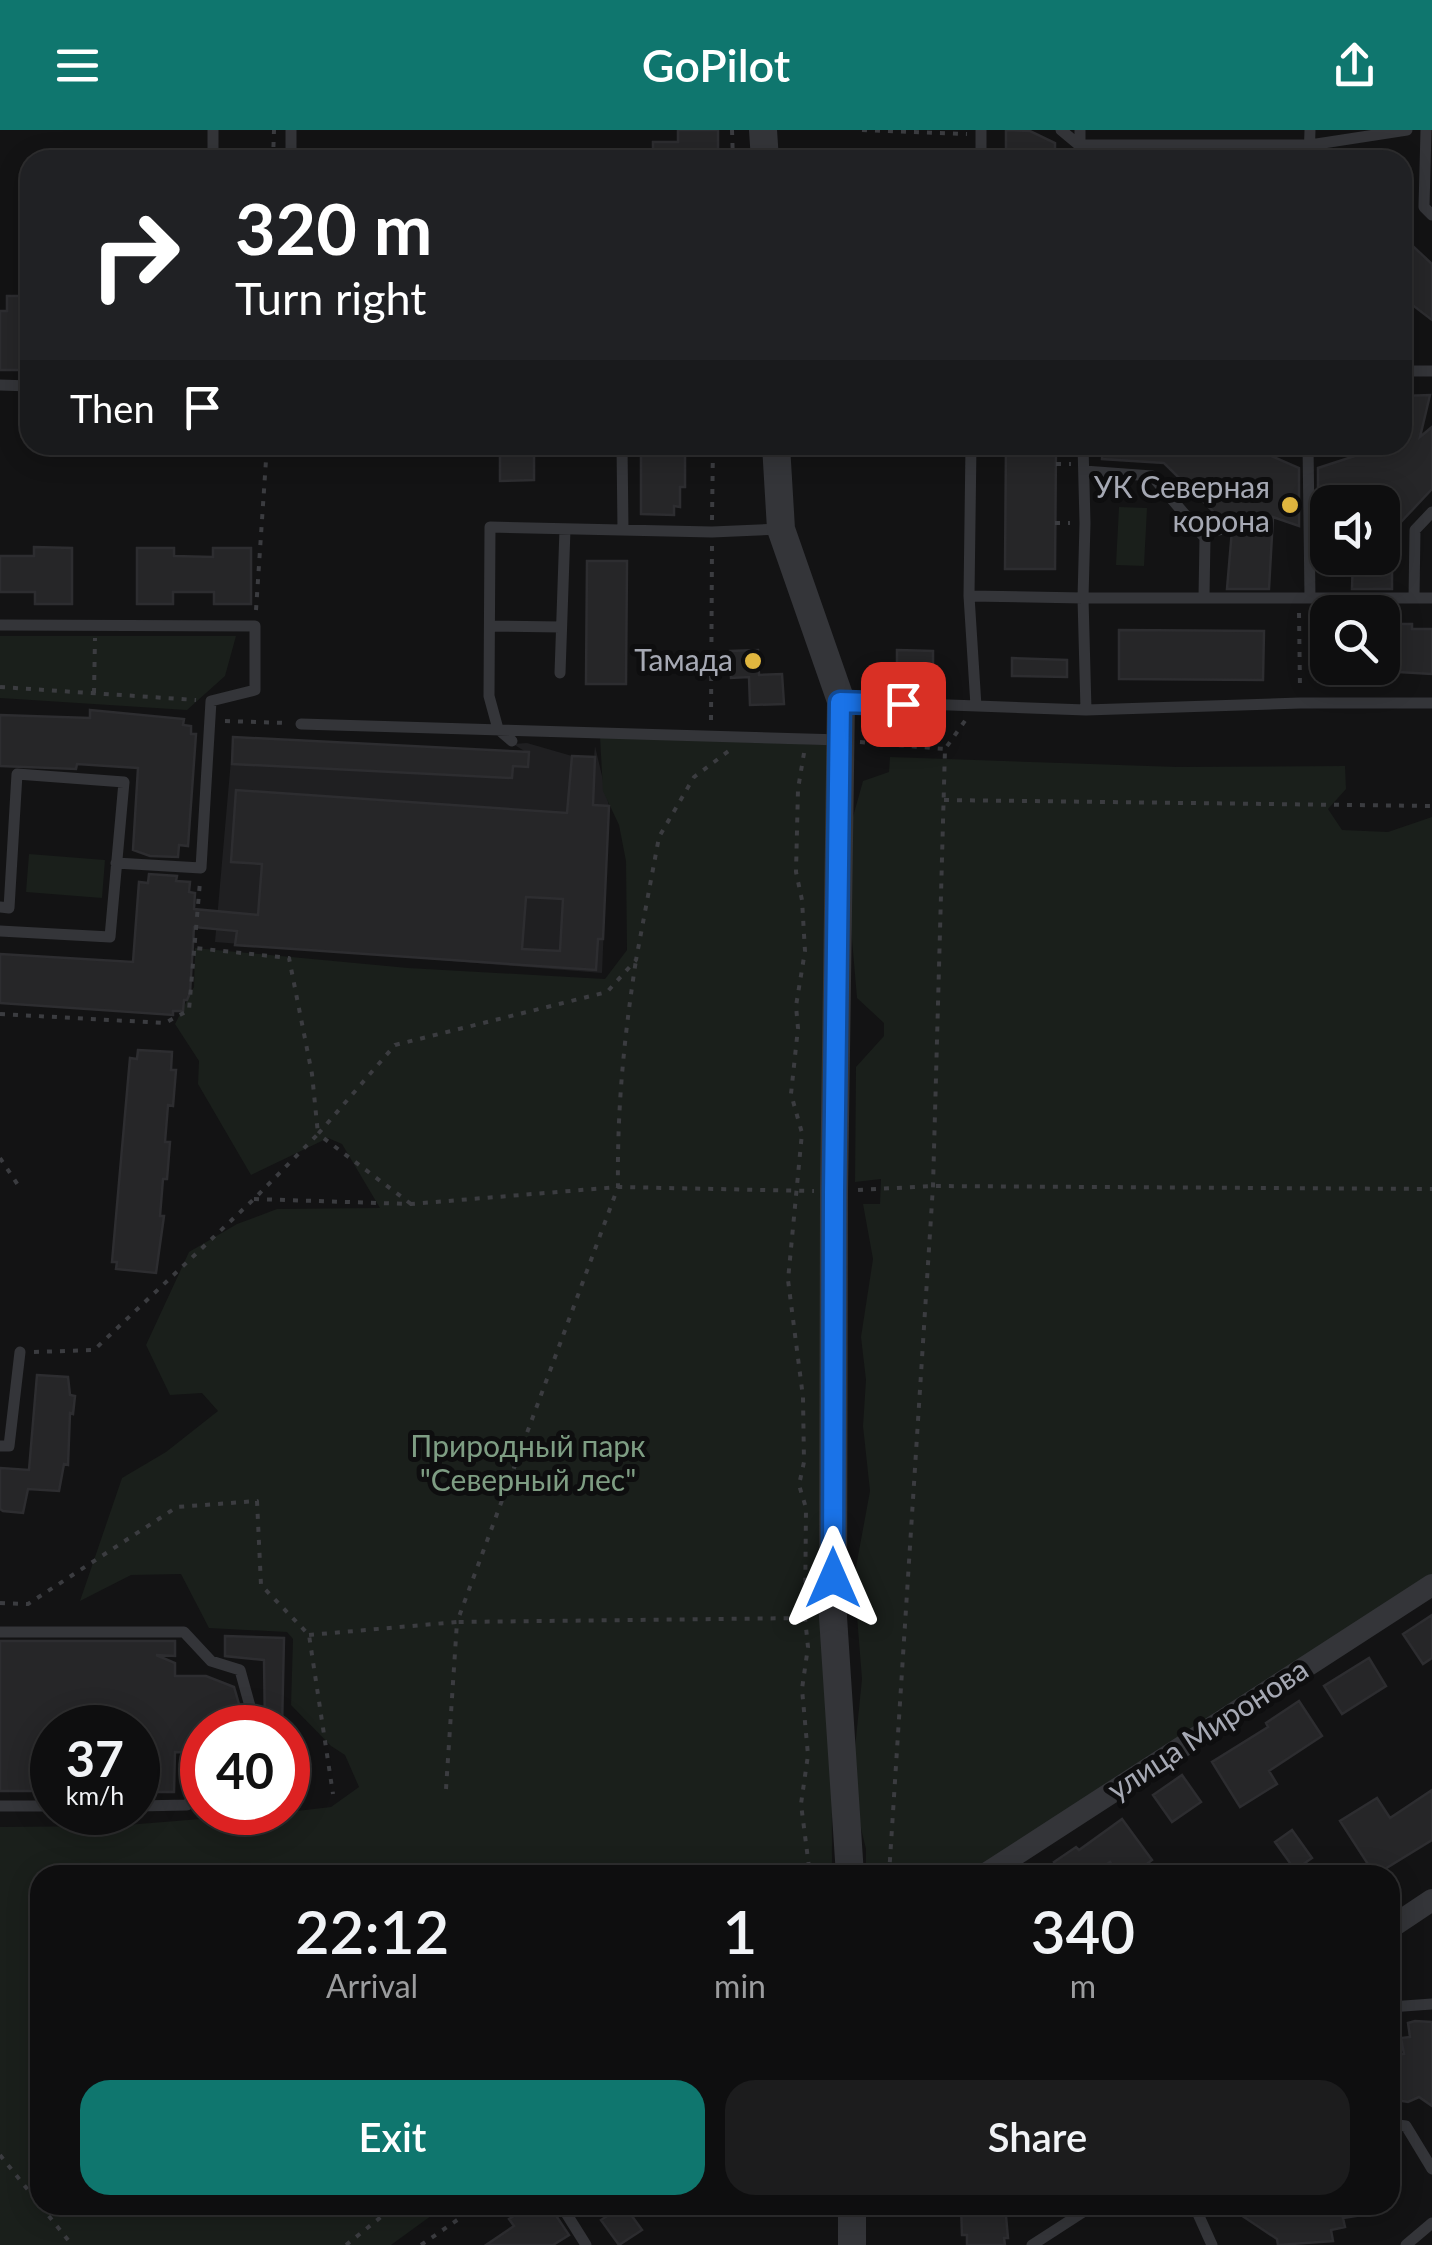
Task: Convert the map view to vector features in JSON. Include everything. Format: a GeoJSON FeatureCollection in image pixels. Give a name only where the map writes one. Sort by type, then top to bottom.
{"type":"FeatureCollection","features":[{"type":"Feature","properties":{"kind":"street"},"geometry":{"type":"LineString","coordinates":[[776,455],[780,529],[840,702],[833,1617],[849,1865]]}},
{"type":"Feature","properties":{"kind":"street","name":"улица Миронова"},"geometry":{"type":"LineString","coordinates":[[999,1865],[1432,1585]]}},
{"type":"Feature","properties":{"kind":"street"},"geometry":{"type":"LineString","coordinates":[[1400,1921],[1432,1900]]}},
{"type":"Feature","properties":{"kind":"street"},"geometry":{"type":"LineString","coordinates":[[852,2215],[852,2245]]}},
{"type":"Feature","properties":{"kind":"lane"},"geometry":{"type":"LineString","coordinates":[[1062,130],[1079,146],[1138,150]]}},
{"type":"Feature","properties":{"kind":"lane"},"geometry":{"type":"LineString","coordinates":[[1079,150],[1080,130]]}},
{"type":"Feature","properties":{"kind":"lane"},"geometry":{"type":"LineString","coordinates":[[1310,130],[1310,150]]}},
{"type":"Feature","properties":{"kind":"lane"},"geometry":{"type":"LineString","coordinates":[[1248,150],[1407,130]]}},
{"type":"Feature","properties":{"kind":"lane"},"geometry":{"type":"LineString","coordinates":[[1426,130],[1424,206],[1432,215]]}},
{"type":"Feature","properties":{"kind":"lane"},"geometry":{"type":"LineString","coordinates":[[622,455],[623,530]]}},
{"type":"Feature","properties":{"kind":"lane"},"geometry":{"type":"LineString","coordinates":[[971,455],[968,596],[976,706]]}},
{"type":"Feature","properties":{"kind":"lane"},"geometry":{"type":"LineString","coordinates":[[1083,455],[1086,710]]}},
{"type":"Feature","properties":{"kind":"lane"},"geometry":{"type":"LineString","coordinates":[[1308,455],[1309,598]]}},
{"type":"Feature","properties":{"kind":"lane"},"geometry":{"type":"LineString","coordinates":[[1084,472],[1152,476],[1205,538],[1204,596]]}},
{"type":"Feature","properties":{"kind":"lane"},"geometry":{"type":"LineString","coordinates":[[1414,598],[1415,530],[1432,512]]}},
{"type":"Feature","properties":{"kind":"lane"},"geometry":{"type":"LineString","coordinates":[[512,741],[498,729],[489,696],[490,527],[712,532],[780,529]]}},
{"type":"Feature","properties":{"kind":"lane"},"geometry":{"type":"LineString","coordinates":[[560,673],[566,529]]}},
{"type":"Feature","properties":{"kind":"lane"},"geometry":{"type":"LineString","coordinates":[[968,596],[1432,598]]}},
{"type":"Feature","properties":{"kind":"lane"},"geometry":{"type":"LineString","coordinates":[[0,624],[254,626],[255,690],[211,701],[200,868],[116,863]]}},
{"type":"Feature","properties":{"kind":"lane"},"geometry":{"type":"LineString","coordinates":[[492,626],[561,627]]}},
{"type":"Feature","properties":{"kind":"lane"},"geometry":{"type":"LineString","coordinates":[[903,704],[905,672]]}},
{"type":"Feature","properties":{"kind":"lane"},"geometry":{"type":"LineString","coordinates":[[925,704],[926,672]]}},
{"type":"Feature","properties":{"kind":"lane"},"geometry":{"type":"LineString","coordinates":[[840,702],[1086,710],[1300,702],[1432,703]]}},
{"type":"Feature","properties":{"kind":"lane"},"geometry":{"type":"LineString","coordinates":[[300,724],[841,740]]}},
{"type":"Feature","properties":{"kind":"lane"},"geometry":{"type":"LineString","coordinates":[[0,907],[8,908],[17,774],[124,782],[110,937],[0,931]]}},
{"type":"Feature","properties":{"kind":"lane"},"geometry":{"type":"LineString","coordinates":[[0,1446],[8,1446],[20,1352]]}},
{"type":"Feature","properties":{"kind":"lane"},"geometry":{"type":"LineString","coordinates":[[0,1632],[184,1632],[210,1660],[240,1670],[250,1705]]}},
{"type":"Feature","properties":{"kind":"lane"},"geometry":{"type":"LineString","coordinates":[[0,1806],[30,1806]]}},
{"type":"Feature","properties":{"kind":"lane"},"geometry":{"type":"LineString","coordinates":[[1400,2006],[1432,2004]]}},
{"type":"Feature","properties":{"kind":"lane"},"geometry":{"type":"LineString","coordinates":[[1400,2125],[1406,2126],[1432,2170]]}},
{"type":"Feature","properties":{"kind":"lane"},"geometry":{"type":"LineString","coordinates":[[568,2215],[586,2245]]}},
{"type":"Feature","properties":{"kind":"lane"},"geometry":{"type":"LineString","coordinates":[[1032,2245],[1078,2215]]}},
{"type":"Feature","properties":{"kind":"lane"},"geometry":{"type":"LineString","coordinates":[[1198,2215],[1212,2245]]}},
{"type":"Feature","properties":{"kind":"lane"},"geometry":{"type":"LineString","coordinates":[[1406,2245],[1432,2223]]}},
{"type":"Feature","properties":{"kind":"path"},"geometry":{"type":"LineString","coordinates":[[862,130],[982,132]]}},
{"type":"Feature","properties":{"kind":"path"},"geometry":{"type":"LineString","coordinates":[[254,626],[265,455]]}},
{"type":"Feature","properties":{"kind":"path"},"geometry":{"type":"LineString","coordinates":[[711,735],[713,455]]}},
{"type":"Feature","properties":{"kind":"path"},"geometry":{"type":"LineString","coordinates":[[1300,702],[1309,598]]}},
{"type":"Feature","properties":{"kind":"path"},"geometry":{"type":"LineString","coordinates":[[1309,598],[1319,703]]}},
{"type":"Feature","properties":{"kind":"path"},"geometry":{"type":"LineString","coordinates":[[94,693],[96,625]]}},
{"type":"Feature","properties":{"kind":"path"},"geometry":{"type":"LineString","coordinates":[[0,688],[211,701]]}},
{"type":"Feature","properties":{"kind":"path"},"geometry":{"type":"LineString","coordinates":[[890,1865],[933,1186],[946,749],[976,706]]}},
{"type":"Feature","properties":{"kind":"path"},"geometry":{"type":"LineString","coordinates":[[211,722],[300,724]]}},
{"type":"Feature","properties":{"kind":"path"},"geometry":{"type":"LineString","coordinates":[[446,1789],[457,1622],[618,1186],[621,1053],[659,837],[694,777],[751,735]]}},
{"type":"Feature","properties":{"kind":"path"},"geometry":{"type":"LineString","coordinates":[[807,738],[798,803],[796,872],[806,952],[796,1006],[792,1094],[802,1133],[788,1280],[804,1396],[804,1462],[799,1485],[806,1508],[808,1646],[802,1689],[808,1755],[802,1804],[809,1865]]}},
{"type":"Feature","properties":{"kind":"path"},"geometry":{"type":"LineString","coordinates":[[841,740],[946,749]]}},
{"type":"Feature","properties":{"kind":"path"},"geometry":{"type":"LineString","coordinates":[[944,800],[1432,806]]}},
{"type":"Feature","properties":{"kind":"path"},"geometry":{"type":"LineString","coordinates":[[0,1014],[165,1023],[188,1010],[200,868]]}},
{"type":"Feature","properties":{"kind":"path"},"geometry":{"type":"LineString","coordinates":[[195,948],[288,958],[312,1074],[318,1134],[411,1204]]}},
{"type":"Feature","properties":{"kind":"path"},"geometry":{"type":"LineString","coordinates":[[20,1352],[94,1350],[254,1199],[396,1045],[607,992],[636,960]]}},
{"type":"Feature","properties":{"kind":"path"},"geometry":{"type":"LineString","coordinates":[[0,1158],[20,1188]]}},
{"type":"Feature","properties":{"kind":"path"},"geometry":{"type":"LineString","coordinates":[[254,1199],[411,1204],[618,1186],[834,1192],[933,1186],[1432,1189]]}},
{"type":"Feature","properties":{"kind":"path"},"geometry":{"type":"LineString","coordinates":[[0,1603],[28,1604],[176,1507],[257,1500],[261,1586],[309,1635],[333,1794]]}},
{"type":"Feature","properties":{"kind":"path"},"geometry":{"type":"LineString","coordinates":[[309,1635],[457,1622],[833,1617]]}},
{"type":"Feature","properties":{"kind":"path"},"geometry":{"type":"LineString","coordinates":[[0,2155],[30,2192]]}},
{"type":"Feature","properties":{"kind":"path"},"geometry":{"type":"LineString","coordinates":[[48,2215],[72,2245]]}},
{"type":"Feature","properties":{"kind":"path"},"geometry":{"type":"LineString","coordinates":[[346,2245],[384,2215]]}},
{"type":"Feature","properties":{"kind":"path"},"geometry":{"type":"LineString","coordinates":[[421,2245],[464,2215]]}},
{"type":"Feature","properties":{"kind":"shaded area"},"geometry":{"type":"Polygon","coordinates":[[[233,737],[526,752],[513,744],[527,743],[572,756],[594,757],[595,746],[609,806],[602,973],[215,942],[233,737]]]}},
{"type":"Feature","properties":{"kind":"green space"},"geometry":{"type":"Polygon","coordinates":[[[1119,507],[1147,508],[1144,566],[1116,565],[1119,507]]]}},
{"type":"Feature","properties":{"kind":"green space"},"geometry":{"type":"Polygon","coordinates":[[[0,636],[236,636],[225,676],[187,710],[0,698],[0,636]]]}},
{"type":"Feature","properties":{"kind":"green space","name":"Природный парк \"Северный лес\""},"geometry":{"type":"Polygon","coordinates":[[[600,737],[830,745],[832,1865],[30,1865],[30,2215],[432,2215],[391,2245],[0,2245],[0,1827],[30,1827],[30,1835],[160,1835],[160,1822],[180,1821],[180,1835],[310,1835],[310,1809],[331,1807],[359,1787],[345,1755],[310,1724],[310,1705],[291,1705],[293,1639],[287,1632],[209,1628],[181,1574],[131,1575],[80,1601],[122,1478],[166,1452],[218,1411],[202,1393],[170,1395],[146,1345],[189,1252],[237,1224],[277,1209],[380,1208],[342,1144],[328,1138],[251,1175],[198,1084],[199,1061],[175,1024],[194,987],[195,948],[408,968],[605,979],[627,950],[626,861],[619,825],[603,791],[600,737]]]}},
{"type":"Feature","properties":{"kind":"green space"},"geometry":{"type":"Polygon","coordinates":[[[890,757],[1177,767],[1345,766],[1346,789],[1328,809],[1342,830],[1388,832],[1432,817],[1432,1585],[999,1865],[866,1865],[866,1849],[851,1787],[862,1679],[854,1578],[870,1491],[863,1426],[866,1380],[861,1337],[873,1259],[863,1204],[880,1204],[881,1179],[855,1182],[856,1067],[884,1036],[884,1023],[857,998],[850,916],[851,824],[863,781],[889,772],[890,757]]]}},
{"type":"Feature","properties":{"kind":"green space"},"geometry":{"type":"Polygon","coordinates":[[[29,854],[105,860],[102,898],[26,892],[29,854]]]}},
{"type":"Feature","properties":{"kind":"building"},"geometry":{"type":"Polygon","coordinates":[[[678,130],[718,130],[718,150],[653,150],[653,142],[678,142],[678,130]]]}},
{"type":"Feature","properties":{"kind":"building"},"geometry":{"type":"Polygon","coordinates":[[[1006,130],[1030,131],[1055,143],[1055,150],[1006,150],[1006,130]]]}},
{"type":"Feature","properties":{"kind":"building"},"geometry":{"type":"Polygon","coordinates":[[[1412,245],[1432,264],[1432,320],[1412,305],[1412,245]]]}},
{"type":"Feature","properties":{"kind":"building"},"geometry":{"type":"Polygon","coordinates":[[[7,296],[20,296],[20,370],[0,370],[0,311],[7,311],[7,296]]]}},
{"type":"Feature","properties":{"kind":"building"},"geometry":{"type":"Polygon","coordinates":[[[1430,395],[1420,437],[1432,427],[1432,489],[1400,524],[1400,485],[1318,485],[1318,468],[1358,455],[1412,455],[1412,396],[1430,395]]]}},
{"type":"Feature","properties":{"kind":"building"},"geometry":{"type":"Polygon","coordinates":[[[500,455],[534,455],[534,480],[500,481],[500,455]]]}},
{"type":"Feature","properties":{"kind":"building"},"geometry":{"type":"Polygon","coordinates":[[[641,455],[685,455],[685,487],[680,487],[680,507],[674,506],[674,515],[641,514],[641,455]]]}},
{"type":"Feature","properties":{"kind":"building"},"geometry":{"type":"Polygon","coordinates":[[[1006,455],[1056,455],[1055,569],[1005,569],[1006,455]]]}},
{"type":"Feature","properties":{"kind":"building"},"geometry":{"type":"Polygon","coordinates":[[[1102,455],[1269,455],[1299,468],[1299,526],[1273,517],[1269,589],[1227,589],[1232,530],[1164,463],[1102,459],[1102,455]]]}},
{"type":"Feature","properties":{"kind":"building"},"geometry":{"type":"Polygon","coordinates":[[[34,547],[72,548],[72,604],[35,604],[35,592],[0,592],[0,556],[34,556],[34,547]]]}},
{"type":"Feature","properties":{"kind":"building"},"geometry":{"type":"Polygon","coordinates":[[[137,548],[174,548],[174,556],[213,557],[213,548],[251,548],[251,604],[214,604],[214,592],[173,592],[173,604],[137,604],[137,548]]]}},
{"type":"Feature","properties":{"kind":"building"},"geometry":{"type":"Polygon","coordinates":[[[587,561],[627,561],[626,684],[586,684],[587,561]]]}},
{"type":"Feature","properties":{"kind":"building"},"geometry":{"type":"Polygon","coordinates":[[[1352,575],[1392,575],[1392,589],[1352,589],[1352,575]]]}},
{"type":"Feature","properties":{"kind":"building"},"geometry":{"type":"Polygon","coordinates":[[[1400,624],[1412,624],[1412,629],[1432,629],[1432,674],[1400,672],[1400,624]]]}},
{"type":"Feature","properties":{"kind":"building"},"geometry":{"type":"Polygon","coordinates":[[[1119,630],[1264,631],[1263,680],[1119,679],[1119,630]]]}},
{"type":"Feature","properties":{"kind":"building"},"geometry":{"type":"Polygon","coordinates":[[[758,650],[759,675],[782,674],[784,704],[750,705],[749,677],[731,678],[730,651],[758,650]]]}},
{"type":"Feature","properties":{"kind":"building"},"geometry":{"type":"Polygon","coordinates":[[[897,650],[933,651],[933,667],[924,663],[914,672],[907,663],[897,667],[897,650]]]}},
{"type":"Feature","properties":{"kind":"building"},"geometry":{"type":"Polygon","coordinates":[[[1012,658],[1067,660],[1067,677],[1012,676],[1012,658]]]}},
{"type":"Feature","properties":{"kind":"building"},"geometry":{"type":"Polygon","coordinates":[[[90,710],[184,719],[183,725],[191,726],[191,734],[196,734],[188,846],[179,845],[178,857],[150,856],[133,850],[138,768],[77,764],[76,769],[0,766],[0,715],[90,718],[90,710]]]}},
{"type":"Feature","properties":{"kind":"building"},"geometry":{"type":"Polygon","coordinates":[[[233,737],[529,752],[528,767],[513,766],[512,778],[232,764],[233,737]]]}},
{"type":"Feature","properties":{"kind":"building"},"geometry":{"type":"Polygon","coordinates":[[[572,756],[595,757],[593,805],[609,806],[603,939],[598,939],[596,970],[235,945],[237,931],[194,927],[190,993],[184,1000],[183,1011],[173,1011],[173,1015],[0,1003],[0,954],[133,962],[139,882],[148,883],[149,874],[177,876],[176,881],[190,882],[189,892],[195,893],[194,909],[258,915],[262,864],[231,862],[236,790],[567,813],[572,756]],[[526,897],[522,949],[560,951],[563,899],[526,897]]]}},
{"type":"Feature","properties":{"kind":"building"},"geometry":{"type":"Polygon","coordinates":[[[138,1050],[172,1052],[171,1070],[176,1070],[173,1106],[168,1105],[165,1142],[170,1142],[167,1179],[163,1179],[160,1216],[164,1216],[156,1273],[116,1269],[117,1262],[112,1262],[130,1058],[137,1059],[138,1050]]]}},
{"type":"Feature","properties":{"kind":"building"},"geometry":{"type":"Polygon","coordinates":[[[37,1375],[68,1377],[70,1395],[75,1396],[73,1414],[70,1413],[68,1465],[64,1464],[59,1491],[28,1489],[23,1513],[3,1511],[0,1468],[29,1470],[37,1375]]]}},
{"type":"Feature","properties":{"kind":"building"},"geometry":{"type":"Polygon","coordinates":[[[1432,1615],[1432,1658],[1423,1664],[1403,1634],[1432,1615]]]}},
{"type":"Feature","properties":{"kind":"building"},"geometry":{"type":"Polygon","coordinates":[[[225,1636],[284,1638],[283,1705],[265,1705],[264,1660],[225,1656],[225,1636]]]}},
{"type":"Feature","properties":{"kind":"building"},"geometry":{"type":"Polygon","coordinates":[[[0,1641],[175,1641],[175,1656],[156,1655],[175,1663],[175,1676],[206,1676],[234,1687],[239,1705],[180,1705],[180,1752],[175,1752],[174,1792],[160,1792],[160,1705],[30,1705],[30,1791],[0,1791],[0,1641]]]}},
{"type":"Feature","properties":{"kind":"building"},"geometry":{"type":"Polygon","coordinates":[[[1369,1658],[1386,1686],[1342,1714],[1324,1686],[1369,1658]]]}},
{"type":"Feature","properties":{"kind":"building"},"geometry":{"type":"Polygon","coordinates":[[[1299,1701],[1322,1736],[1269,1771],[1277,1784],[1240,1807],[1212,1762],[1268,1727],[1266,1723],[1299,1701]]]}},
{"type":"Feature","properties":{"kind":"building"},"geometry":{"type":"Polygon","coordinates":[[[1182,1775],[1201,1802],[1172,1822],[1153,1795],[1182,1775]]]}},
{"type":"Feature","properties":{"kind":"building"},"geometry":{"type":"Polygon","coordinates":[[[1432,1790],[1432,1840],[1391,1865],[1369,1865],[1340,1821],[1377,1798],[1390,1818],[1432,1790]]]}},
{"type":"Feature","properties":{"kind":"building"},"geometry":{"type":"Polygon","coordinates":[[[1122,1819],[1152,1860],[1145,1865],[1054,1862],[1076,1847],[1079,1850],[1122,1819]]]}},
{"type":"Feature","properties":{"kind":"building"},"geometry":{"type":"Polygon","coordinates":[[[1292,1830],[1312,1858],[1302,1865],[1291,1865],[1275,1842],[1292,1830]]]}},
{"type":"Feature","properties":{"kind":"building"},"geometry":{"type":"Polygon","coordinates":[[[1432,2022],[1432,2106],[1419,2097],[1400,2101],[1400,2054],[1404,2054],[1401,2038],[1410,2037],[1408,2023],[1432,2022]]]}},
{"type":"Feature","properties":{"kind":"building"},"geometry":{"type":"Polygon","coordinates":[[[515,2215],[556,2215],[569,2235],[553,2245],[486,2245],[514,2226],[509,2219],[515,2215]]]}},
{"type":"Feature","properties":{"kind":"building"},"geometry":{"type":"Polygon","coordinates":[[[609,2215],[631,2215],[642,2230],[619,2245],[601,2220],[609,2215]]]}},
{"type":"Feature","properties":{"kind":"building"},"geometry":{"type":"Polygon","coordinates":[[[961,2215],[1006,2215],[1005,2245],[967,2245],[967,2235],[962,2235],[961,2215]]]}},
{"type":"Feature","properties":{"kind":"building"},"geometry":{"type":"Polygon","coordinates":[[[1241,2215],[1362,2215],[1343,2218],[1345,2227],[1331,2230],[1333,2241],[1278,2245],[1277,2239],[1241,2215]]]}},
{"type":"Feature","properties":{"kind":"place","name":"УК Северная корона"},"geometry":{"type":"Point","coordinates":[1290,505]}},
{"type":"Feature","properties":{"kind":"place","name":"Тамада"},"geometry":{"type":"Point","coordinates":[753,661]}},
{"type":"Feature","properties":{"kind":"route"},"geometry":{"type":"LineString","coordinates":[[833,1578],[840,702],[903,704]]}}]}
